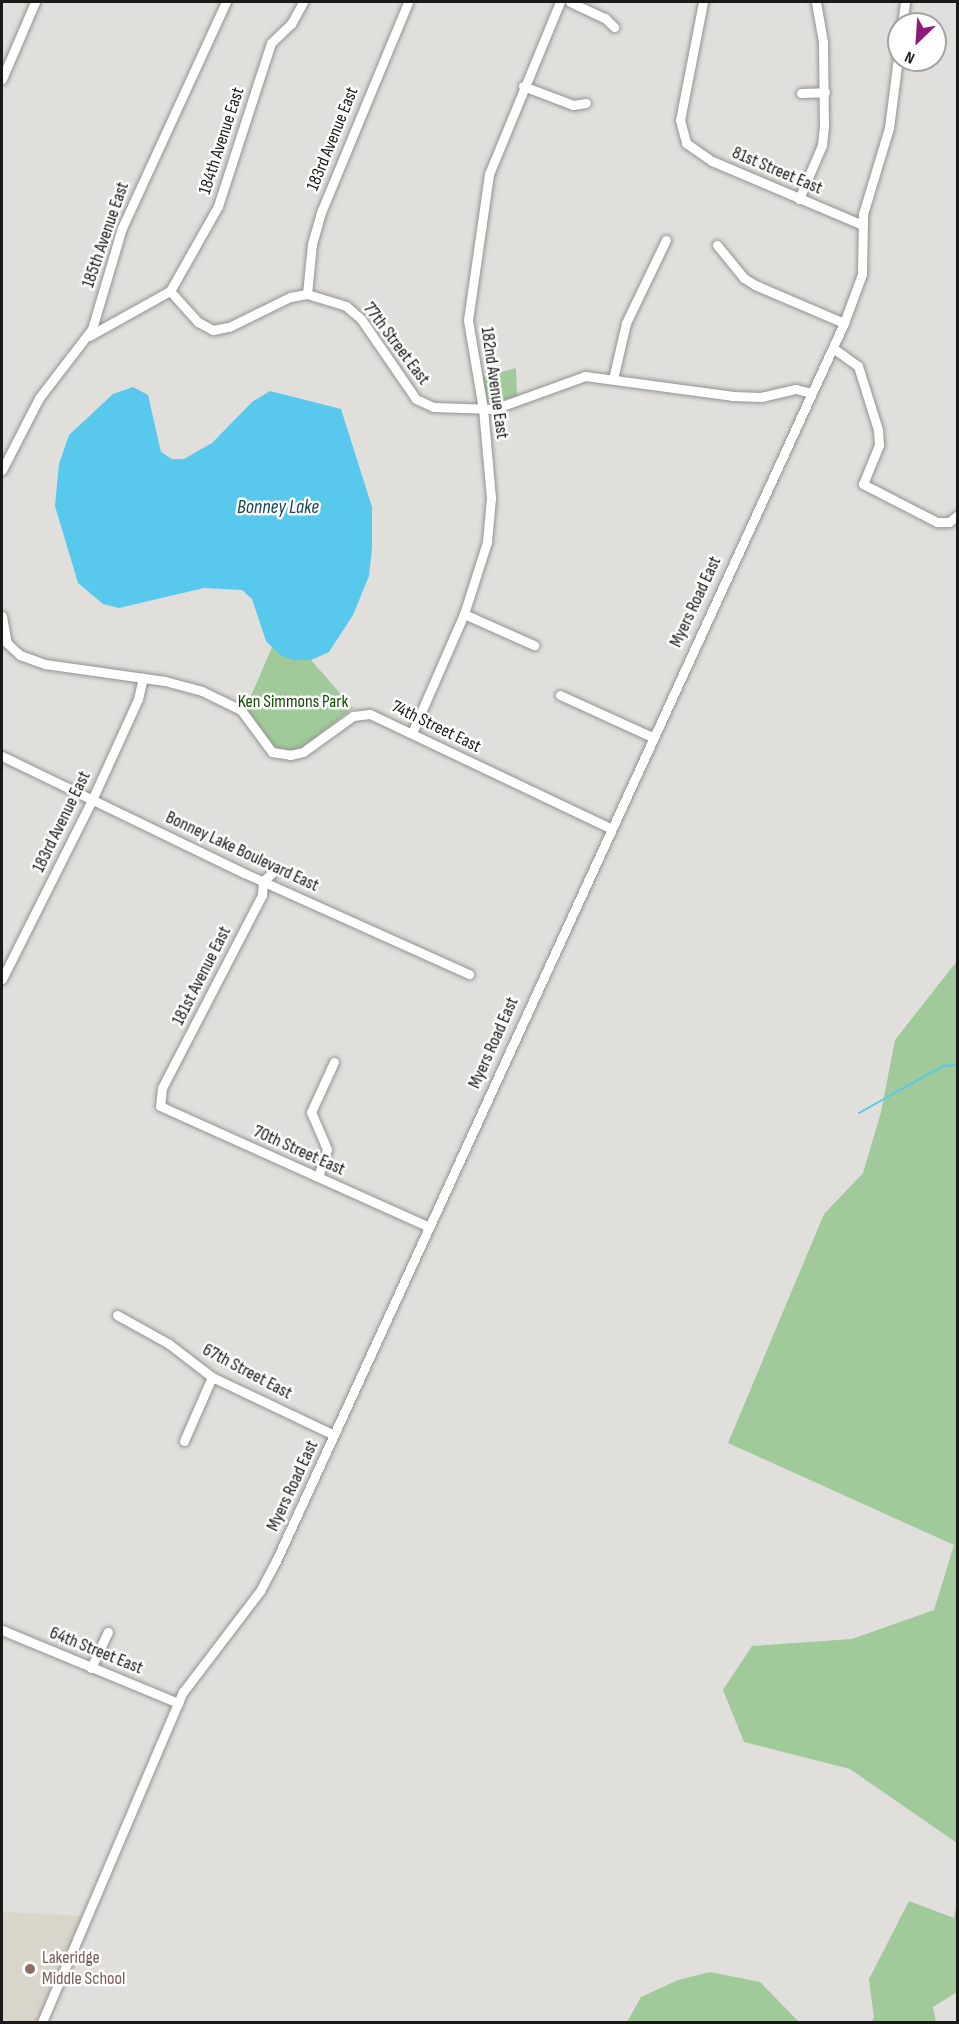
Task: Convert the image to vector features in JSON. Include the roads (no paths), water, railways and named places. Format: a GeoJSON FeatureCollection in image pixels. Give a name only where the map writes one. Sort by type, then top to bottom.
{"type":"FeatureCollection","features":[{"type":"Feature","properties":{"kind":"street"},"geometry":{"type":"LineString","coordinates":[[2,79],[35,2]]}},
{"type":"Feature","properties":{"kind":"street","name":"185th Avenue East"},"geometry":{"type":"LineString","coordinates":[[2,470],[39,398],[89,336],[122,228],[226,2]]}},
{"type":"Feature","properties":{"kind":"street","name":"184th Avenue East"},"geometry":{"type":"LineString","coordinates":[[170,291],[219,206],[271,43],[291,24],[303,2]]}},
{"type":"Feature","properties":{"kind":"street","name":"183rd Avenue East"},"geometry":{"type":"LineString","coordinates":[[307,294],[312,244],[322,210],[408,2]]}},
{"type":"Feature","properties":{"kind":"street","name":"182nd Avenue East"},"geometry":{"type":"LineString","coordinates":[[412,733],[464,614],[482,563],[490,521],[483,410],[468,320],[489,174],[523,86],[560,2]]}},
{"type":"Feature","properties":{"kind":"street"},"geometry":{"type":"LineString","coordinates":[[570,2],[605,18],[614,27]]}},
{"type":"Feature","properties":{"kind":"street","name":"81st Street East"},"geometry":{"type":"LineString","coordinates":[[703,2],[680,120],[684,139],[699,154],[863,225]]}},
{"type":"Feature","properties":{"kind":"street"},"geometry":{"type":"LineString","coordinates":[[799,199],[823,140],[825,92],[816,2]]}},
{"type":"Feature","properties":{"kind":"street","name":"Myers Road East"},"geometry":{"type":"LineString","coordinates":[[42,2022],[178,1703],[200,1665],[260,1591],[334,1435],[610,828],[844,323],[862,274],[866,199],[889,129],[896,72]]}},
{"type":"Feature","properties":{"kind":"street"},"geometry":{"type":"LineString","coordinates":[[523,86],[573,105],[586,104]]}},
{"type":"Feature","properties":{"kind":"street"},"geometry":{"type":"LineString","coordinates":[[801,93],[825,92]]}},
{"type":"Feature","properties":{"kind":"street"},"geometry":{"type":"LineString","coordinates":[[613,379],[626,323],[666,240]]}},
{"type":"Feature","properties":{"kind":"street"},"geometry":{"type":"LineString","coordinates":[[717,245],[744,279],[844,323]]}},
{"type":"Feature","properties":{"kind":"street"},"geometry":{"type":"LineString","coordinates":[[89,336],[154,297],[170,291],[198,322],[217,330],[282,299],[307,294]]}},
{"type":"Feature","properties":{"kind":"street","name":"77th Street East"},"geometry":{"type":"LineString","coordinates":[[307,294],[356,313],[420,402],[444,409],[483,410],[505,405],[578,376],[742,397],[796,389],[811,393]]}},
{"type":"Feature","properties":{"kind":"street"},"geometry":{"type":"LineString","coordinates":[[833,348],[858,366],[878,430],[879,445],[863,484],[937,522],[949,522],[957,515]]}},
{"type":"Feature","properties":{"kind":"street"},"geometry":{"type":"LineString","coordinates":[[464,614],[534,645]]}},
{"type":"Feature","properties":{"kind":"street","name":"74th Street East"},"geometry":{"type":"LineString","coordinates":[[2,616],[4,630],[11,648],[38,662],[185,686],[234,705],[250,720],[268,748],[281,755],[303,752],[360,714],[375,716],[610,828]]}},
{"type":"Feature","properties":{"kind":"street","name":"183rd Avenue East"},"geometry":{"type":"LineString","coordinates":[[2,979],[92,800],[138,699],[143,678]]}},
{"type":"Feature","properties":{"kind":"street"},"geometry":{"type":"LineString","coordinates":[[560,695],[652,737]]}},
{"type":"Feature","properties":{"kind":"street","name":"Bonney Lake Boulevard East"},"geometry":{"type":"LineString","coordinates":[[2,756],[263,881],[469,974]]}},
{"type":"Feature","properties":{"kind":"street"},"geometry":{"type":"LineString","coordinates":[[263,881],[278,869]]}},
{"type":"Feature","properties":{"kind":"street","name":"181st Avenue East"},"geometry":{"type":"LineString","coordinates":[[158,1103],[165,1084],[262,895],[263,881]]}},
{"type":"Feature","properties":{"kind":"street"},"geometry":{"type":"LineString","coordinates":[[318,1177],[327,1149],[311,1112],[334,1062]]}},
{"type":"Feature","properties":{"kind":"street","name":"70th Street East"},"geometry":{"type":"LineString","coordinates":[[158,1103],[169,1113],[429,1227]]}},
{"type":"Feature","properties":{"kind":"street","name":"67th Street East"},"geometry":{"type":"LineString","coordinates":[[117,1314],[169,1344],[212,1377],[334,1435]]}},
{"type":"Feature","properties":{"kind":"street"},"geometry":{"type":"LineString","coordinates":[[184,1441],[212,1377]]}},
{"type":"Feature","properties":{"kind":"street","name":"64th Street East"},"geometry":{"type":"LineString","coordinates":[[2,1630],[178,1703]]}},
{"type":"Feature","properties":{"kind":"street"},"geometry":{"type":"LineString","coordinates":[[91,1668],[108,1632]]}},
{"type":"Feature","properties":{"kind":"water","name":"Bonney Lake"},"geometry":{"type":"Polygon","coordinates":[[[133,387],[148,395],[161,452],[172,459],[184,459],[212,443],[252,402],[270,391],[341,409],[372,507],[372,548],[369,576],[353,615],[329,652],[311,660],[293,660],[280,655],[266,641],[252,599],[242,590],[204,588],[119,608],[103,604],[78,583],[55,506],[59,464],[69,435],[113,394],[133,387]]]}},
{"type":"Feature","properties":{"kind":"waterway"},"geometry":{"type":"LineString","coordinates":[[859,1113],[943,1066],[958,1065]]}},
{"type":"Feature","properties":{"kind":"place","name":"Lakeridge Middle School"},"geometry":{"type":"Point","coordinates":[30,1969]}},
{"type":"Feature","properties":{"kind":"park label","name":"Ken Simmons Park"},"geometry":{"type":"Point","coordinates":[293,702]}}]}
